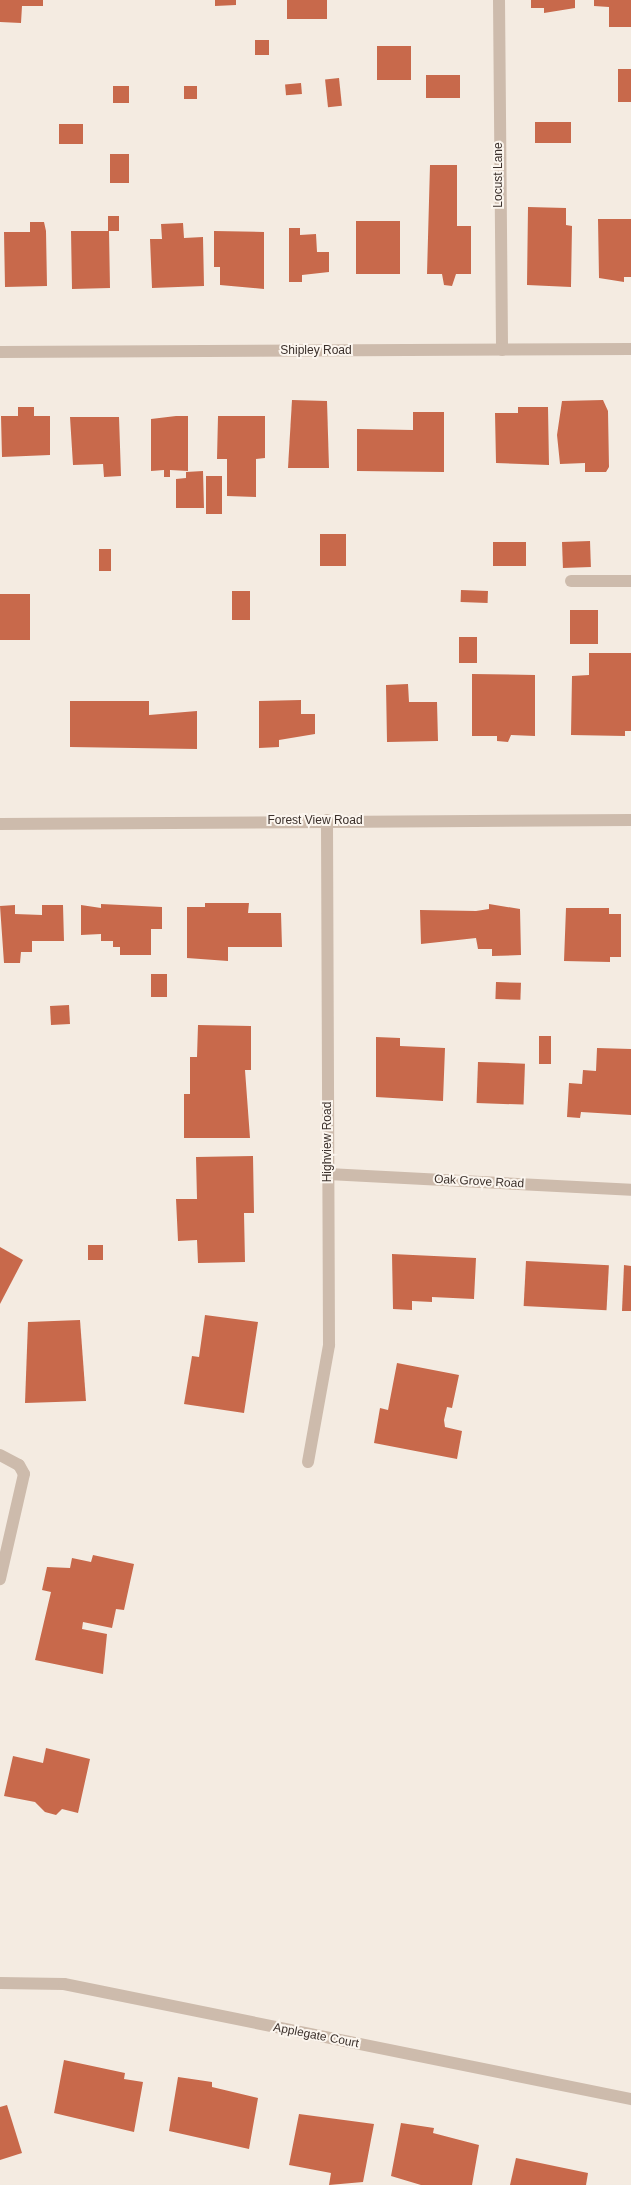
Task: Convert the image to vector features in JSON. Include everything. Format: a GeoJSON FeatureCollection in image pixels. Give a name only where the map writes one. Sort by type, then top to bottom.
{"type":"FeatureCollection","features":[{"type":"Feature","properties":{"kind":"street","name":"Locust Lane"},"geometry":{"type":"LineString","coordinates":[[499,0],[502,350]]}},
{"type":"Feature","properties":{"kind":"street","name":"Shipley Road"},"geometry":{"type":"LineString","coordinates":[[0,352],[631,349]]}},
{"type":"Feature","properties":{"kind":"street"},"geometry":{"type":"LineString","coordinates":[[571,581],[631,581]]}},
{"type":"Feature","properties":{"kind":"street","name":"Forest View Road"},"geometry":{"type":"LineString","coordinates":[[0,824],[327,820],[631,820]]}},
{"type":"Feature","properties":{"kind":"street","name":"Highview Road"},"geometry":{"type":"LineString","coordinates":[[308,1462],[329,1345],[327,820]]}},
{"type":"Feature","properties":{"kind":"street","name":"Oak Grove Road"},"geometry":{"type":"LineString","coordinates":[[328,1174],[631,1190]]}},
{"type":"Feature","properties":{"kind":"street"},"geometry":{"type":"LineString","coordinates":[[0,1455],[19,1465],[24,1474],[0,1579]]}},
{"type":"Feature","properties":{"kind":"street","name":"Applegate Court"},"geometry":{"type":"LineString","coordinates":[[0,1983],[64,1984],[631,2100]]}},
{"type":"Feature","properties":{"kind":"building"},"geometry":{"type":"Polygon","coordinates":[[[0,0],[43,0],[43,6],[22,6],[21,23],[0,22],[0,0]]]}},
{"type":"Feature","properties":{"kind":"building"},"geometry":{"type":"Polygon","coordinates":[[[215,0],[236,0],[236,5],[215,6],[215,0]]]}},
{"type":"Feature","properties":{"kind":"building"},"geometry":{"type":"Polygon","coordinates":[[[287,0],[327,0],[327,19],[287,19],[287,0]]]}},
{"type":"Feature","properties":{"kind":"building"},"geometry":{"type":"Polygon","coordinates":[[[531,0],[575,0],[575,8],[544,13],[544,8],[531,8],[531,0]]]}},
{"type":"Feature","properties":{"kind":"building"},"geometry":{"type":"Polygon","coordinates":[[[594,0],[631,0],[631,27],[609,27],[609,7],[594,6],[594,0]]]}},
{"type":"Feature","properties":{"kind":"building"},"geometry":{"type":"Polygon","coordinates":[[[255,40],[269,40],[269,55],[255,55],[255,40]]]}},
{"type":"Feature","properties":{"kind":"building"},"geometry":{"type":"Polygon","coordinates":[[[377,46],[411,46],[411,80],[377,80],[377,46]]]}},
{"type":"Feature","properties":{"kind":"building"},"geometry":{"type":"Polygon","coordinates":[[[618,69],[631,69],[631,102],[618,102],[618,69]]]}},
{"type":"Feature","properties":{"kind":"building"},"geometry":{"type":"Polygon","coordinates":[[[426,75],[460,75],[460,98],[426,98],[426,75]]]}},
{"type":"Feature","properties":{"kind":"building"},"geometry":{"type":"Polygon","coordinates":[[[339,78],[342,106],[328,107],[325,79],[339,78]]]}},
{"type":"Feature","properties":{"kind":"building"},"geometry":{"type":"Polygon","coordinates":[[[301,83],[302,94],[286,95],[285,84],[301,83]]]}},
{"type":"Feature","properties":{"kind":"building"},"geometry":{"type":"Polygon","coordinates":[[[113,86],[129,86],[129,103],[113,103],[113,86]]]}},
{"type":"Feature","properties":{"kind":"building"},"geometry":{"type":"Polygon","coordinates":[[[184,86],[197,86],[197,99],[184,99],[184,86]]]}},
{"type":"Feature","properties":{"kind":"building"},"geometry":{"type":"Polygon","coordinates":[[[535,122],[571,122],[571,143],[535,143],[535,122]]]}},
{"type":"Feature","properties":{"kind":"building"},"geometry":{"type":"Polygon","coordinates":[[[59,124],[83,124],[83,144],[59,144],[59,124]]]}},
{"type":"Feature","properties":{"kind":"building"},"geometry":{"type":"Polygon","coordinates":[[[110,154],[129,154],[129,183],[110,183],[110,154]]]}},
{"type":"Feature","properties":{"kind":"building"},"geometry":{"type":"Polygon","coordinates":[[[430,165],[457,165],[457,226],[471,226],[471,274],[456,274],[452,286],[444,285],[442,274],[427,274],[430,165]]]}},
{"type":"Feature","properties":{"kind":"building"},"geometry":{"type":"Polygon","coordinates":[[[528,207],[566,208],[566,225],[572,226],[571,287],[527,285],[528,207]]]}},
{"type":"Feature","properties":{"kind":"building"},"geometry":{"type":"Polygon","coordinates":[[[108,216],[119,216],[119,231],[109,231],[110,288],[72,289],[71,231],[108,231],[108,216]]]}},
{"type":"Feature","properties":{"kind":"building"},"geometry":{"type":"Polygon","coordinates":[[[598,219],[631,219],[631,277],[624,277],[624,282],[599,278],[598,219]]]}},
{"type":"Feature","properties":{"kind":"building"},"geometry":{"type":"Polygon","coordinates":[[[356,221],[400,221],[400,274],[356,274],[356,221]]]}},
{"type":"Feature","properties":{"kind":"building"},"geometry":{"type":"Polygon","coordinates":[[[30,222],[44,222],[46,231],[47,286],[5,287],[4,232],[30,232],[30,222]]]}},
{"type":"Feature","properties":{"kind":"building"},"geometry":{"type":"Polygon","coordinates":[[[183,223],[184,238],[203,237],[204,286],[152,288],[150,239],[162,239],[161,224],[183,223]]]}},
{"type":"Feature","properties":{"kind":"building"},"geometry":{"type":"Polygon","coordinates":[[[289,228],[300,228],[300,235],[316,234],[317,252],[329,252],[329,272],[302,275],[302,282],[289,282],[289,228]]]}},
{"type":"Feature","properties":{"kind":"building"},"geometry":{"type":"Polygon","coordinates":[[[214,231],[264,232],[264,289],[220,285],[220,267],[214,267],[214,231]]]}},
{"type":"Feature","properties":{"kind":"building"},"geometry":{"type":"Polygon","coordinates":[[[292,400],[327,401],[329,468],[288,468],[292,400]]]}},
{"type":"Feature","properties":{"kind":"building"},"geometry":{"type":"Polygon","coordinates":[[[603,400],[608,411],[609,467],[606,472],[585,472],[585,463],[560,464],[557,435],[562,401],[603,400]]]}},
{"type":"Feature","properties":{"kind":"building"},"geometry":{"type":"Polygon","coordinates":[[[18,407],[34,407],[34,416],[50,416],[50,455],[2,457],[1,416],[18,416],[18,407]]]}},
{"type":"Feature","properties":{"kind":"building"},"geometry":{"type":"Polygon","coordinates":[[[518,407],[548,407],[549,465],[496,463],[495,413],[518,413],[518,407]]]}},
{"type":"Feature","properties":{"kind":"building"},"geometry":{"type":"Polygon","coordinates":[[[413,412],[444,412],[444,472],[357,471],[357,429],[413,430],[413,412]]]}},
{"type":"Feature","properties":{"kind":"building"},"geometry":{"type":"Polygon","coordinates":[[[188,416],[188,471],[170,470],[170,477],[164,477],[164,470],[151,471],[151,419],[188,416]]]}},
{"type":"Feature","properties":{"kind":"building"},"geometry":{"type":"Polygon","coordinates":[[[218,416],[265,416],[265,458],[256,459],[256,497],[227,496],[227,459],[217,459],[218,416]]]}},
{"type":"Feature","properties":{"kind":"building"},"geometry":{"type":"Polygon","coordinates":[[[70,417],[119,417],[121,476],[104,477],[103,464],[73,465],[70,417]]]}},
{"type":"Feature","properties":{"kind":"building"},"geometry":{"type":"Polygon","coordinates":[[[203,471],[204,508],[176,508],[176,479],[186,478],[186,472],[203,471]]]}},
{"type":"Feature","properties":{"kind":"building"},"geometry":{"type":"Polygon","coordinates":[[[206,476],[222,476],[222,514],[206,514],[206,476]]]}},
{"type":"Feature","properties":{"kind":"building"},"geometry":{"type":"Polygon","coordinates":[[[320,534],[346,534],[346,566],[320,566],[320,534]]]}},
{"type":"Feature","properties":{"kind":"building"},"geometry":{"type":"Polygon","coordinates":[[[590,541],[591,567],[563,568],[562,542],[590,541]]]}},
{"type":"Feature","properties":{"kind":"building"},"geometry":{"type":"Polygon","coordinates":[[[493,542],[526,542],[526,566],[493,566],[493,542]]]}},
{"type":"Feature","properties":{"kind":"building"},"geometry":{"type":"Polygon","coordinates":[[[99,549],[111,549],[111,571],[99,571],[99,549]]]}},
{"type":"Feature","properties":{"kind":"building"},"geometry":{"type":"Polygon","coordinates":[[[461,590],[488,591],[488,603],[461,602],[461,590]]]}},
{"type":"Feature","properties":{"kind":"building"},"geometry":{"type":"Polygon","coordinates":[[[232,591],[250,591],[250,620],[232,620],[232,591]]]}},
{"type":"Feature","properties":{"kind":"building"},"geometry":{"type":"Polygon","coordinates":[[[0,594],[30,594],[30,640],[0,640],[0,594]]]}},
{"type":"Feature","properties":{"kind":"building"},"geometry":{"type":"Polygon","coordinates":[[[570,610],[598,610],[598,644],[570,644],[570,610]]]}},
{"type":"Feature","properties":{"kind":"building"},"geometry":{"type":"Polygon","coordinates":[[[459,637],[477,637],[477,663],[459,663],[459,637]]]}},
{"type":"Feature","properties":{"kind":"building"},"geometry":{"type":"Polygon","coordinates":[[[589,653],[631,653],[631,731],[625,731],[625,736],[571,735],[572,676],[589,675],[589,653]]]}},
{"type":"Feature","properties":{"kind":"building"},"geometry":{"type":"Polygon","coordinates":[[[472,674],[535,675],[535,736],[511,735],[508,742],[497,741],[497,736],[472,736],[472,674]]]}},
{"type":"Feature","properties":{"kind":"building"},"geometry":{"type":"Polygon","coordinates":[[[408,684],[409,702],[437,702],[438,741],[387,742],[386,685],[408,684]]]}},
{"type":"Feature","properties":{"kind":"building"},"geometry":{"type":"Polygon","coordinates":[[[301,700],[301,714],[315,714],[315,734],[279,740],[279,747],[259,748],[259,701],[301,700]]]}},
{"type":"Feature","properties":{"kind":"building"},"geometry":{"type":"Polygon","coordinates":[[[70,701],[149,701],[149,715],[197,711],[197,749],[70,747],[70,701]]]}},
{"type":"Feature","properties":{"kind":"building"},"geometry":{"type":"Polygon","coordinates":[[[205,903],[249,903],[248,913],[281,913],[282,947],[228,947],[228,961],[187,958],[187,907],[205,907],[205,903]]]}},
{"type":"Feature","properties":{"kind":"building"},"geometry":{"type":"Polygon","coordinates":[[[101,904],[162,907],[162,929],[151,929],[151,955],[120,955],[120,947],[113,947],[113,941],[101,941],[101,934],[81,935],[81,905],[101,908],[101,904]]]}},
{"type":"Feature","properties":{"kind":"building"},"geometry":{"type":"Polygon","coordinates":[[[489,904],[520,909],[521,955],[492,956],[492,949],[478,949],[476,938],[421,944],[420,910],[476,911],[489,909],[489,904]]]}},
{"type":"Feature","properties":{"kind":"building"},"geometry":{"type":"Polygon","coordinates":[[[15,905],[15,914],[42,915],[42,905],[63,905],[64,941],[32,941],[32,952],[21,952],[20,963],[4,963],[0,906],[15,905]]]}},
{"type":"Feature","properties":{"kind":"building"},"geometry":{"type":"Polygon","coordinates":[[[566,908],[609,908],[609,914],[621,914],[621,957],[610,957],[610,962],[564,961],[566,908]]]}},
{"type":"Feature","properties":{"kind":"building"},"geometry":{"type":"Polygon","coordinates":[[[151,974],[167,974],[167,997],[151,997],[151,974]]]}},
{"type":"Feature","properties":{"kind":"building"},"geometry":{"type":"Polygon","coordinates":[[[496,982],[521,983],[520,1000],[495,999],[496,982]]]}},
{"type":"Feature","properties":{"kind":"building"},"geometry":{"type":"Polygon","coordinates":[[[69,1005],[70,1024],[51,1025],[50,1006],[69,1005]]]}},
{"type":"Feature","properties":{"kind":"building"},"geometry":{"type":"Polygon","coordinates":[[[198,1025],[251,1026],[251,1070],[245,1070],[250,1138],[184,1138],[184,1094],[190,1094],[190,1057],[197,1057],[198,1025]]]}},
{"type":"Feature","properties":{"kind":"building"},"geometry":{"type":"Polygon","coordinates":[[[539,1036],[551,1036],[551,1064],[539,1064],[539,1036]]]}},
{"type":"Feature","properties":{"kind":"building"},"geometry":{"type":"Polygon","coordinates":[[[376,1037],[400,1038],[400,1046],[445,1048],[443,1101],[376,1097],[376,1037]]]}},
{"type":"Feature","properties":{"kind":"building"},"geometry":{"type":"Polygon","coordinates":[[[597,1048],[631,1049],[631,1115],[581,1112],[580,1118],[567,1117],[569,1083],[582,1084],[583,1070],[596,1071],[597,1048]]]}},
{"type":"Feature","properties":{"kind":"building"},"geometry":{"type":"Polygon","coordinates":[[[478,1062],[525,1064],[524,1105],[477,1103],[478,1062]]]}},
{"type":"Feature","properties":{"kind":"building"},"geometry":{"type":"Polygon","coordinates":[[[253,1156],[254,1213],[244,1213],[245,1262],[198,1263],[197,1240],[178,1241],[176,1199],[197,1199],[196,1157],[253,1156]]]}},
{"type":"Feature","properties":{"kind":"building"},"geometry":{"type":"Polygon","coordinates":[[[88,1245],[103,1245],[103,1260],[88,1260],[88,1245]]]}},
{"type":"Feature","properties":{"kind":"building"},"geometry":{"type":"Polygon","coordinates":[[[0,1247],[23,1260],[0,1304],[0,1247]]]}},
{"type":"Feature","properties":{"kind":"building"},"geometry":{"type":"Polygon","coordinates":[[[392,1254],[476,1258],[474,1299],[432,1297],[432,1302],[412,1301],[412,1310],[393,1309],[392,1254]]]}},
{"type":"Feature","properties":{"kind":"building"},"geometry":{"type":"Polygon","coordinates":[[[526,1261],[609,1265],[607,1310],[524,1306],[526,1261]]]}},
{"type":"Feature","properties":{"kind":"building"},"geometry":{"type":"Polygon","coordinates":[[[624,1265],[631,1266],[631,1311],[622,1311],[624,1265]]]}},
{"type":"Feature","properties":{"kind":"building"},"geometry":{"type":"Polygon","coordinates":[[[205,1315],[258,1322],[244,1413],[184,1404],[192,1356],[199,1357],[205,1315]]]}},
{"type":"Feature","properties":{"kind":"building"},"geometry":{"type":"Polygon","coordinates":[[[80,1320],[86,1401],[25,1403],[28,1322],[80,1320]]]}},
{"type":"Feature","properties":{"kind":"building"},"geometry":{"type":"Polygon","coordinates":[[[397,1363],[459,1375],[452,1408],[447,1407],[444,1420],[445,1427],[462,1431],[457,1459],[374,1443],[380,1408],[388,1410],[397,1363]]]}},
{"type":"Feature","properties":{"kind":"building"},"geometry":{"type":"Polygon","coordinates":[[[93,1555],[134,1564],[124,1610],[116,1609],[112,1628],[83,1622],[82,1629],[107,1634],[103,1674],[35,1660],[51,1592],[42,1590],[47,1567],[70,1568],[72,1558],[91,1562],[93,1555]]]}},
{"type":"Feature","properties":{"kind":"building"},"geometry":{"type":"Polygon","coordinates":[[[46,1748],[90,1759],[78,1813],[62,1809],[56,1815],[45,1812],[35,1802],[4,1796],[13,1756],[43,1763],[46,1748]]]}},
{"type":"Feature","properties":{"kind":"building"},"geometry":{"type":"Polygon","coordinates":[[[64,2060],[125,2073],[124,2079],[143,2082],[134,2132],[54,2113],[64,2060]]]}},
{"type":"Feature","properties":{"kind":"building"},"geometry":{"type":"Polygon","coordinates":[[[178,2077],[212,2082],[212,2087],[258,2098],[249,2149],[169,2131],[178,2077]]]}},
{"type":"Feature","properties":{"kind":"building"},"geometry":{"type":"Polygon","coordinates":[[[7,2105],[22,2153],[0,2160],[0,2107],[7,2105]]]}},
{"type":"Feature","properties":{"kind":"building"},"geometry":{"type":"Polygon","coordinates":[[[299,2114],[374,2124],[363,2182],[329,2185],[331,2173],[289,2165],[299,2114]]]}},
{"type":"Feature","properties":{"kind":"building"},"geometry":{"type":"Polygon","coordinates":[[[401,2123],[434,2128],[433,2133],[479,2145],[472,2185],[421,2185],[391,2176],[401,2123]]]}},
{"type":"Feature","properties":{"kind":"building"},"geometry":{"type":"Polygon","coordinates":[[[516,2158],[588,2173],[586,2185],[510,2185],[516,2158]]]}}]}
